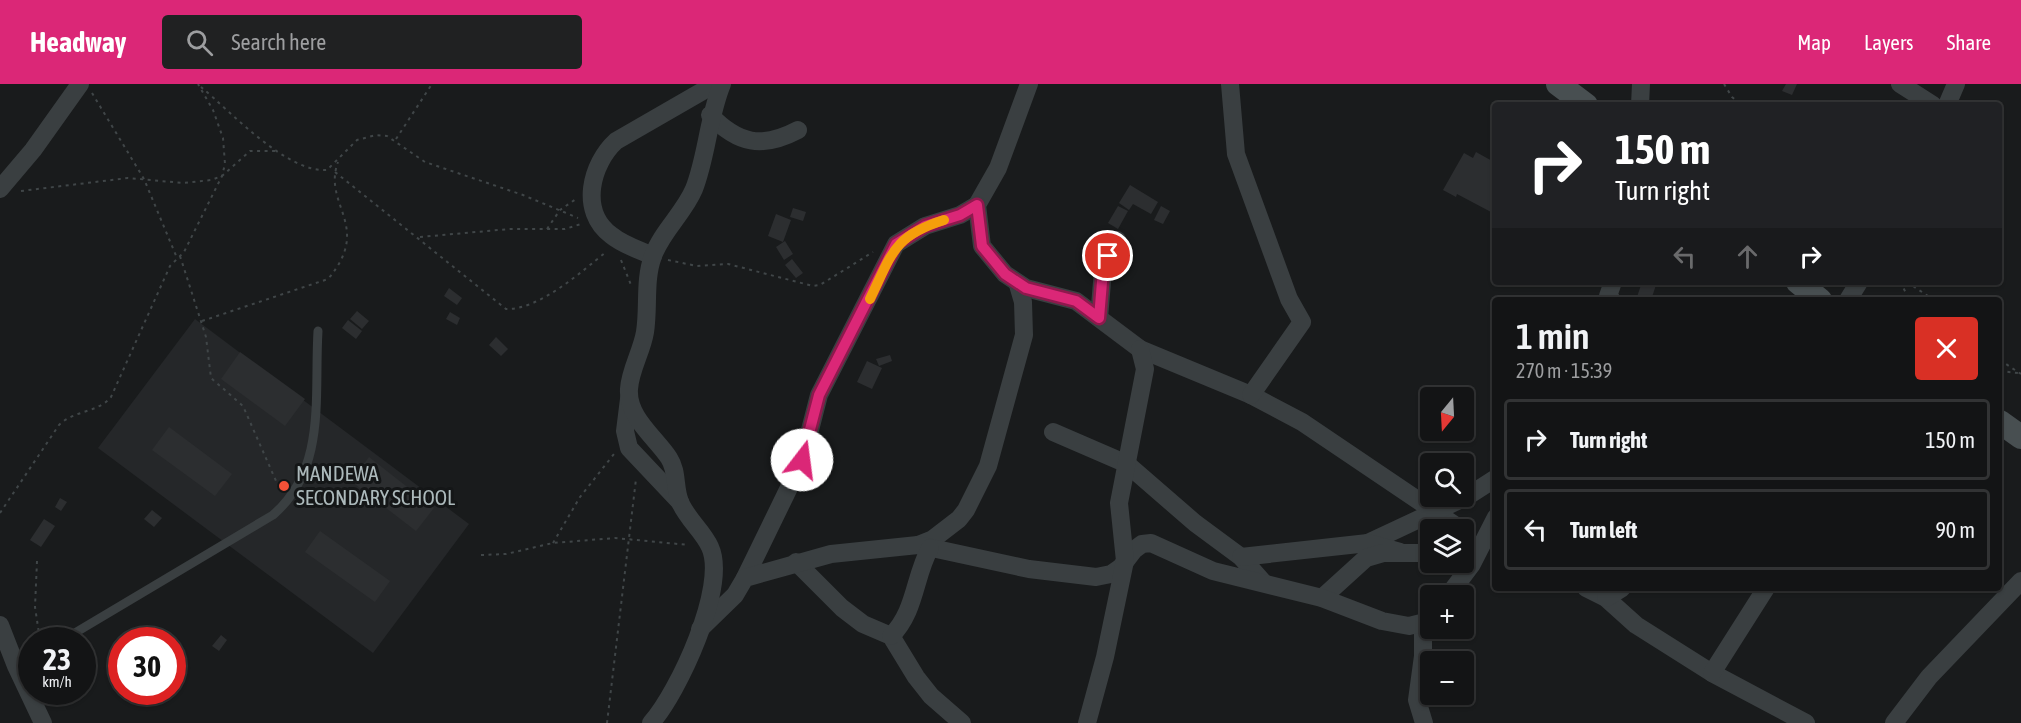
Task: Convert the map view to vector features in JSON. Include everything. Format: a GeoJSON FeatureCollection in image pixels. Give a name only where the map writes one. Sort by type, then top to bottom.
{"type":"FeatureCollection","features":[{"type":"Feature","properties":{"kind":"main road"},"geometry":{"type":"LineString","coordinates":[[1558,84],[1582,102]]}},
{"type":"Feature","properties":{"kind":"main road"},"geometry":{"type":"LineString","coordinates":[[1802,285],[1816,297]]}},
{"type":"Feature","properties":{"kind":"main road"},"geometry":{"type":"LineString","coordinates":[[2002,423],[2021,437]]}},
{"type":"Feature","properties":{"kind":"street"},"geometry":{"type":"LineString","coordinates":[[700,629],[735,595],[745,578],[802,460],[819,395],[896,244],[925,226],[960,215],[977,205],[998,168],[1029,84]]}},
{"type":"Feature","properties":{"kind":"street"},"geometry":{"type":"LineString","coordinates":[[1230,84],[1236,154],[1289,299],[1302,322],[1251,395]]}},
{"type":"Feature","properties":{"kind":"street"},"geometry":{"type":"LineString","coordinates":[[1640,102],[1641,84]]}},
{"type":"Feature","properties":{"kind":"street"},"geometry":{"type":"LineString","coordinates":[[1900,84],[1928,102]]}},
{"type":"Feature","properties":{"kind":"street"},"geometry":{"type":"LineString","coordinates":[[1948,102],[1956,84]]}},
{"type":"Feature","properties":{"kind":"street"},"geometry":{"type":"LineString","coordinates":[[651,723],[678,679],[700,629],[715,580],[710,547],[680,502],[630,447],[629,388],[645,334],[646,292],[653,256],[693,190],[715,86]]}},
{"type":"Feature","properties":{"kind":"street"},"geometry":{"type":"LineString","coordinates":[[653,256],[613,240],[596,215],[592,198],[592,180],[605,151],[644,123],[715,86]]}},
{"type":"Feature","properties":{"kind":"street"},"geometry":{"type":"LineString","coordinates":[[6,190],[33,150],[86,88]]}},
{"type":"Feature","properties":{"kind":"street"},"geometry":{"type":"LineString","coordinates":[[710,115],[727,131],[755,141],[771,142],[798,130]]}},
{"type":"Feature","properties":{"kind":"street"},"geometry":{"type":"LineString","coordinates":[[977,205],[982,246],[1018,285],[1076,301],[1140,349],[1251,395],[1302,422],[1447,519]]}},
{"type":"Feature","properties":{"kind":"street"},"geometry":{"type":"LineString","coordinates":[[1099,318],[1103,270],[1117,240]]}},
{"type":"Feature","properties":{"kind":"street"},"geometry":{"type":"LineString","coordinates":[[891,636],[911,607],[924,547],[959,519],[966,510],[988,466],[1024,335],[1024,310],[1018,285]]}},
{"type":"Feature","properties":{"kind":"street"},"geometry":{"type":"LineString","coordinates":[[1087,723],[1105,657],[1125,561],[1119,502],[1145,369],[1140,349]]}},
{"type":"Feature","properties":{"kind":"street"},"geometry":{"type":"LineString","coordinates":[[629,397],[634,414],[670,459],[676,475],[680,502]]}},
{"type":"Feature","properties":{"kind":"street"},"geometry":{"type":"LineString","coordinates":[[1053,432],[1127,464],[1186,516],[1242,557],[1263,582]]}},
{"type":"Feature","properties":{"kind":"street"},"geometry":{"type":"LineString","coordinates":[[1242,557],[1368,543],[1437,512],[1492,481]]}},
{"type":"Feature","properties":{"kind":"street"},"geometry":{"type":"LineString","coordinates":[[1457,585],[1484,550],[1492,529]]}},
{"type":"Feature","properties":{"kind":"street"},"geometry":{"type":"LineString","coordinates":[[1368,543],[1400,552]]}},
{"type":"Feature","properties":{"kind":"street"},"geometry":{"type":"LineString","coordinates":[[745,578],[831,554],[924,547],[1029,569],[1096,577],[1111,574],[1142,544],[1157,544],[1196,565],[1322,598],[1382,621],[1410,626],[1420,622]]}},
{"type":"Feature","properties":{"kind":"street"},"geometry":{"type":"LineString","coordinates":[[1322,598],[1366,558],[1400,552],[1420,553]]}},
{"type":"Feature","properties":{"kind":"street"},"geometry":{"type":"LineString","coordinates":[[796,562],[842,608],[863,624],[891,636],[916,677],[931,696],[962,723]]}},
{"type":"Feature","properties":{"kind":"street"},"geometry":{"type":"LineString","coordinates":[[1895,723],[1942,662],[2021,581]]}},
{"type":"Feature","properties":{"kind":"street"},"geometry":{"type":"LineString","coordinates":[[1593,591],[1606,598],[1636,625],[1712,673],[1806,723]]}},
{"type":"Feature","properties":{"kind":"street"},"geometry":{"type":"LineString","coordinates":[[1606,598],[1617,591]]}},
{"type":"Feature","properties":{"kind":"street"},"geometry":{"type":"LineString","coordinates":[[1712,673],[1764,591]]}},
{"type":"Feature","properties":{"kind":"street"},"geometry":{"type":"LineString","coordinates":[[0,626],[15,666],[44,723]]}},
{"type":"Feature","properties":{"kind":"street"},"geometry":{"type":"LineString","coordinates":[[1424,723],[1417,700],[1425,639]]}},
{"type":"Feature","properties":{"kind":"lane"},"geometry":{"type":"LineString","coordinates":[[85,627],[273,515],[285,504],[305,475],[312,454],[318,331]]}},
{"type":"Feature","properties":{"kind":"path"},"geometry":{"type":"LineString","coordinates":[[198,84],[277,151],[293,162],[318,171],[327,170],[349,147],[363,137],[376,135],[396,139],[425,162],[560,210],[586,222],[565,229],[510,229],[419,237]]}},
{"type":"Feature","properties":{"kind":"path"},"geometry":{"type":"LineString","coordinates":[[198,84],[213,110],[223,138],[225,152],[222,176]]}},
{"type":"Feature","properties":{"kind":"path"},"geometry":{"type":"LineString","coordinates":[[396,139],[432,84]]}},
{"type":"Feature","properties":{"kind":"path"},"geometry":{"type":"LineString","coordinates":[[1724,84],[1738,102]]}},
{"type":"Feature","properties":{"kind":"path"},"geometry":{"type":"LineString","coordinates":[[86,88],[144,179],[179,257],[201,322],[209,352],[211,378],[243,406],[285,504]]}},
{"type":"Feature","properties":{"kind":"path"},"geometry":{"type":"LineString","coordinates":[[0,513],[59,425],[65,419],[101,406],[111,397],[170,266],[179,257],[222,176],[250,151],[277,151]]}},
{"type":"Feature","properties":{"kind":"path"},"geometry":{"type":"LineString","coordinates":[[201,322],[328,279],[338,268],[348,242],[341,203],[334,181],[339,159]]}},
{"type":"Feature","properties":{"kind":"path"},"geometry":{"type":"LineString","coordinates":[[335,172],[506,309],[519,307],[554,291],[613,240],[634,296]]}},
{"type":"Feature","properties":{"kind":"path"},"geometry":{"type":"LineString","coordinates":[[6,190],[144,179],[183,183],[222,176]]}},
{"type":"Feature","properties":{"kind":"path"},"geometry":{"type":"LineString","coordinates":[[547,229],[560,210]]}},
{"type":"Feature","properties":{"kind":"path"},"geometry":{"type":"LineString","coordinates":[[653,256],[697,266],[728,264],[813,286],[820,285],[863,257],[896,244]]}},
{"type":"Feature","properties":{"kind":"path"},"geometry":{"type":"LineString","coordinates":[[1912,285],[1930,297]]}},
{"type":"Feature","properties":{"kind":"path"},"geometry":{"type":"LineString","coordinates":[[2002,361],[2020,374]]}},
{"type":"Feature","properties":{"kind":"path"},"geometry":{"type":"LineString","coordinates":[[2002,371],[2020,374]]}},
{"type":"Feature","properties":{"kind":"path"},"geometry":{"type":"LineString","coordinates":[[607,723],[636,474],[630,447]]}},
{"type":"Feature","properties":{"kind":"path"},"geometry":{"type":"LineString","coordinates":[[554,543],[580,497],[630,447]]}},
{"type":"Feature","properties":{"kind":"path"},"geometry":{"type":"LineString","coordinates":[[481,555],[506,554],[554,543],[630,537],[710,547]]}},
{"type":"Feature","properties":{"kind":"path"},"geometry":{"type":"LineString","coordinates":[[37,561],[35,607],[38,627]]}},
{"type":"Feature","properties":{"kind":"shaded area","name":"MANDEWA SECONDARY SCHOOL"},"geometry":{"type":"Polygon","coordinates":[[[195,319],[469,524],[373,653],[98,448],[195,319]]]}},
{"type":"Feature","properties":{"kind":"building"},"geometry":{"type":"Polygon","coordinates":[[[1786,84],[1797,84],[1792,95],[1782,91],[1786,84]]]}},
{"type":"Feature","properties":{"kind":"building"},"geometry":{"type":"Polygon","coordinates":[[[1476,152],[1492,161],[1490,168],[1492,169],[1491,212],[1457,194],[1456,197],[1443,190],[1464,153],[1473,158],[1476,152]]]}},
{"type":"Feature","properties":{"kind":"building"},"geometry":{"type":"Polygon","coordinates":[[[1130,185],[1158,202],[1151,214],[1133,204],[1129,210],[1119,203],[1130,185]]]}},
{"type":"Feature","properties":{"kind":"building"},"geometry":{"type":"Polygon","coordinates":[[[1118,206],[1128,211],[1118,229],[1108,223],[1118,206]]]}},
{"type":"Feature","properties":{"kind":"building"},"geometry":{"type":"Polygon","coordinates":[[[1161,206],[1170,211],[1163,224],[1154,220],[1161,206]]]}},
{"type":"Feature","properties":{"kind":"building"},"geometry":{"type":"Polygon","coordinates":[[[793,208],[806,212],[803,221],[790,217],[793,208]]]}},
{"type":"Feature","properties":{"kind":"building"},"geometry":{"type":"Polygon","coordinates":[[[776,214],[791,220],[783,242],[768,236],[776,214]]]}},
{"type":"Feature","properties":{"kind":"building"},"geometry":{"type":"Polygon","coordinates":[[[785,241],[793,254],[784,260],[776,247],[785,241]]]}},
{"type":"Feature","properties":{"kind":"building"},"geometry":{"type":"Polygon","coordinates":[[[792,259],[803,273],[796,278],[785,265],[792,259]]]}},
{"type":"Feature","properties":{"kind":"building"},"geometry":{"type":"Polygon","coordinates":[[[1641,285],[1656,285],[1652,297],[1637,297],[1641,285]]]}},
{"type":"Feature","properties":{"kind":"building"},"geometry":{"type":"Polygon","coordinates":[[[449,288],[462,298],[457,305],[444,296],[449,288]]]}},
{"type":"Feature","properties":{"kind":"building"},"geometry":{"type":"Polygon","coordinates":[[[357,311],[369,321],[362,329],[350,319],[357,311]]]}},
{"type":"Feature","properties":{"kind":"building"},"geometry":{"type":"Polygon","coordinates":[[[450,312],[460,318],[457,325],[446,319],[450,312]]]}},
{"type":"Feature","properties":{"kind":"building"},"geometry":{"type":"Polygon","coordinates":[[[348,320],[362,331],[356,339],[342,328],[348,320]]]}},
{"type":"Feature","properties":{"kind":"building"},"geometry":{"type":"Polygon","coordinates":[[[496,337],[508,349],[501,356],[489,345],[496,337]]]}},
{"type":"Feature","properties":{"kind":"building"},"geometry":{"type":"Polygon","coordinates":[[[240,352],[305,399],[285,426],[221,379],[240,352]]]}},
{"type":"Feature","properties":{"kind":"building"},"geometry":{"type":"Polygon","coordinates":[[[890,355],[892,361],[879,366],[876,359],[890,355]]]}},
{"type":"Feature","properties":{"kind":"building"},"geometry":{"type":"Polygon","coordinates":[[[867,361],[882,368],[872,389],[857,382],[867,361]]]}},
{"type":"Feature","properties":{"kind":"building"},"geometry":{"type":"Polygon","coordinates":[[[169,427],[232,474],[215,496],[152,450],[169,427]]]}},
{"type":"Feature","properties":{"kind":"building"},"geometry":{"type":"Polygon","coordinates":[[[369,457],[434,508],[416,531],[351,481],[369,457]]]}},
{"type":"Feature","properties":{"kind":"building"},"geometry":{"type":"Polygon","coordinates":[[[60,498],[67,502],[61,511],[55,507],[60,498]]]}},
{"type":"Feature","properties":{"kind":"building"},"geometry":{"type":"Polygon","coordinates":[[[152,510],[162,518],[154,527],[144,519],[152,510]]]}},
{"type":"Feature","properties":{"kind":"building"},"geometry":{"type":"Polygon","coordinates":[[[44,519],[55,526],[41,547],[30,540],[44,519]]]}},
{"type":"Feature","properties":{"kind":"building"},"geometry":{"type":"Polygon","coordinates":[[[320,531],[390,581],[375,602],[305,552],[320,531]]]}},
{"type":"Feature","properties":{"kind":"building"},"geometry":{"type":"Polygon","coordinates":[[[221,635],[227,640],[219,651],[212,646],[221,635]]]}},
{"type":"Feature","properties":{"kind":"slow traffic"},"geometry":{"type":"LineString","coordinates":[[870,299],[896,244],[925,226],[944,220]]}},
{"type":"Feature","properties":{"kind":"place","name":"MANDEWA SECONDARY SCHOOL"},"geometry":{"type":"Point","coordinates":[284,486]}},
{"type":"Feature","properties":{"kind":"route"},"geometry":{"type":"LineString","coordinates":[[802,460],[819,395],[861,317],[896,244],[925,226],[960,215],[977,205],[982,246],[1005,274],[1018,285],[1076,301],[1099,318],[1103,270],[1108,256]]}}]}
